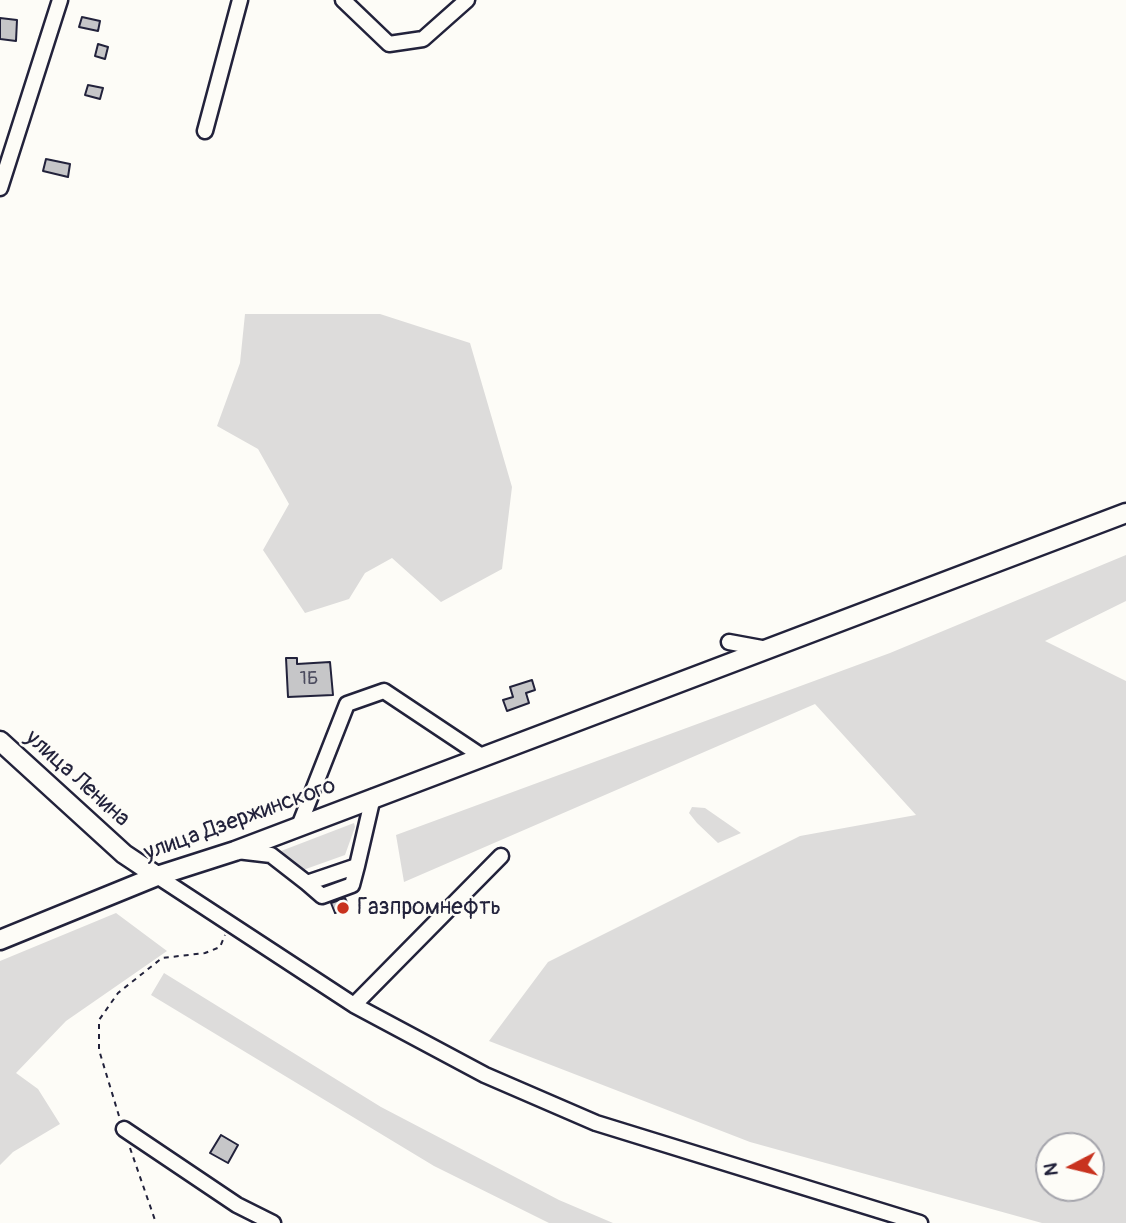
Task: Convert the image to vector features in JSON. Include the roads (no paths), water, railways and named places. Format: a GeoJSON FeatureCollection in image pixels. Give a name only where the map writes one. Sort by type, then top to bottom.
{"type":"FeatureCollection","features":[{"type":"Feature","properties":{"kind":"main road","name":"улица Дзержинского"},"geometry":{"type":"LineString","coordinates":[[0,940],[157,876],[235,851],[1126,513]]}},
{"type":"Feature","properties":{"kind":"main road","name":"улица Ленина"},"geometry":{"type":"LineString","coordinates":[[0,741],[124,854],[157,876]]}},
{"type":"Feature","properties":{"kind":"street"},"geometry":{"type":"LineString","coordinates":[[0,188],[60,0]]}},
{"type":"Feature","properties":{"kind":"street"},"geometry":{"type":"LineString","coordinates":[[205,131],[240,0]]}},
{"type":"Feature","properties":{"kind":"street"},"geometry":{"type":"LineString","coordinates":[[343,0],[389,44],[423,39],[467,0]]}},
{"type":"Feature","properties":{"kind":"street"},"geometry":{"type":"LineString","coordinates":[[729,642],[767,649]]}},
{"type":"Feature","properties":{"kind":"street"},"geometry":{"type":"LineString","coordinates":[[299,826],[346,704],[384,691],[491,754]]}},
{"type":"Feature","properties":{"kind":"street"},"geometry":{"type":"LineString","coordinates":[[235,851],[271,855],[307,883],[357,866],[373,797]]}},
{"type":"Feature","properties":{"kind":"street"},"geometry":{"type":"LineString","coordinates":[[354,1005],[501,856]]}},
{"type":"Feature","properties":{"kind":"street"},"geometry":{"type":"LineString","coordinates":[[157,876],[354,1005],[485,1075],[596,1123],[920,1223]]}},
{"type":"Feature","properties":{"kind":"street"},"geometry":{"type":"LineString","coordinates":[[124,1129],[237,1205],[273,1223]]}},
{"type":"Feature","properties":{"kind":"place","name":"Газпромнефть"},"geometry":{"type":"Point","coordinates":[343,908]}}]}
